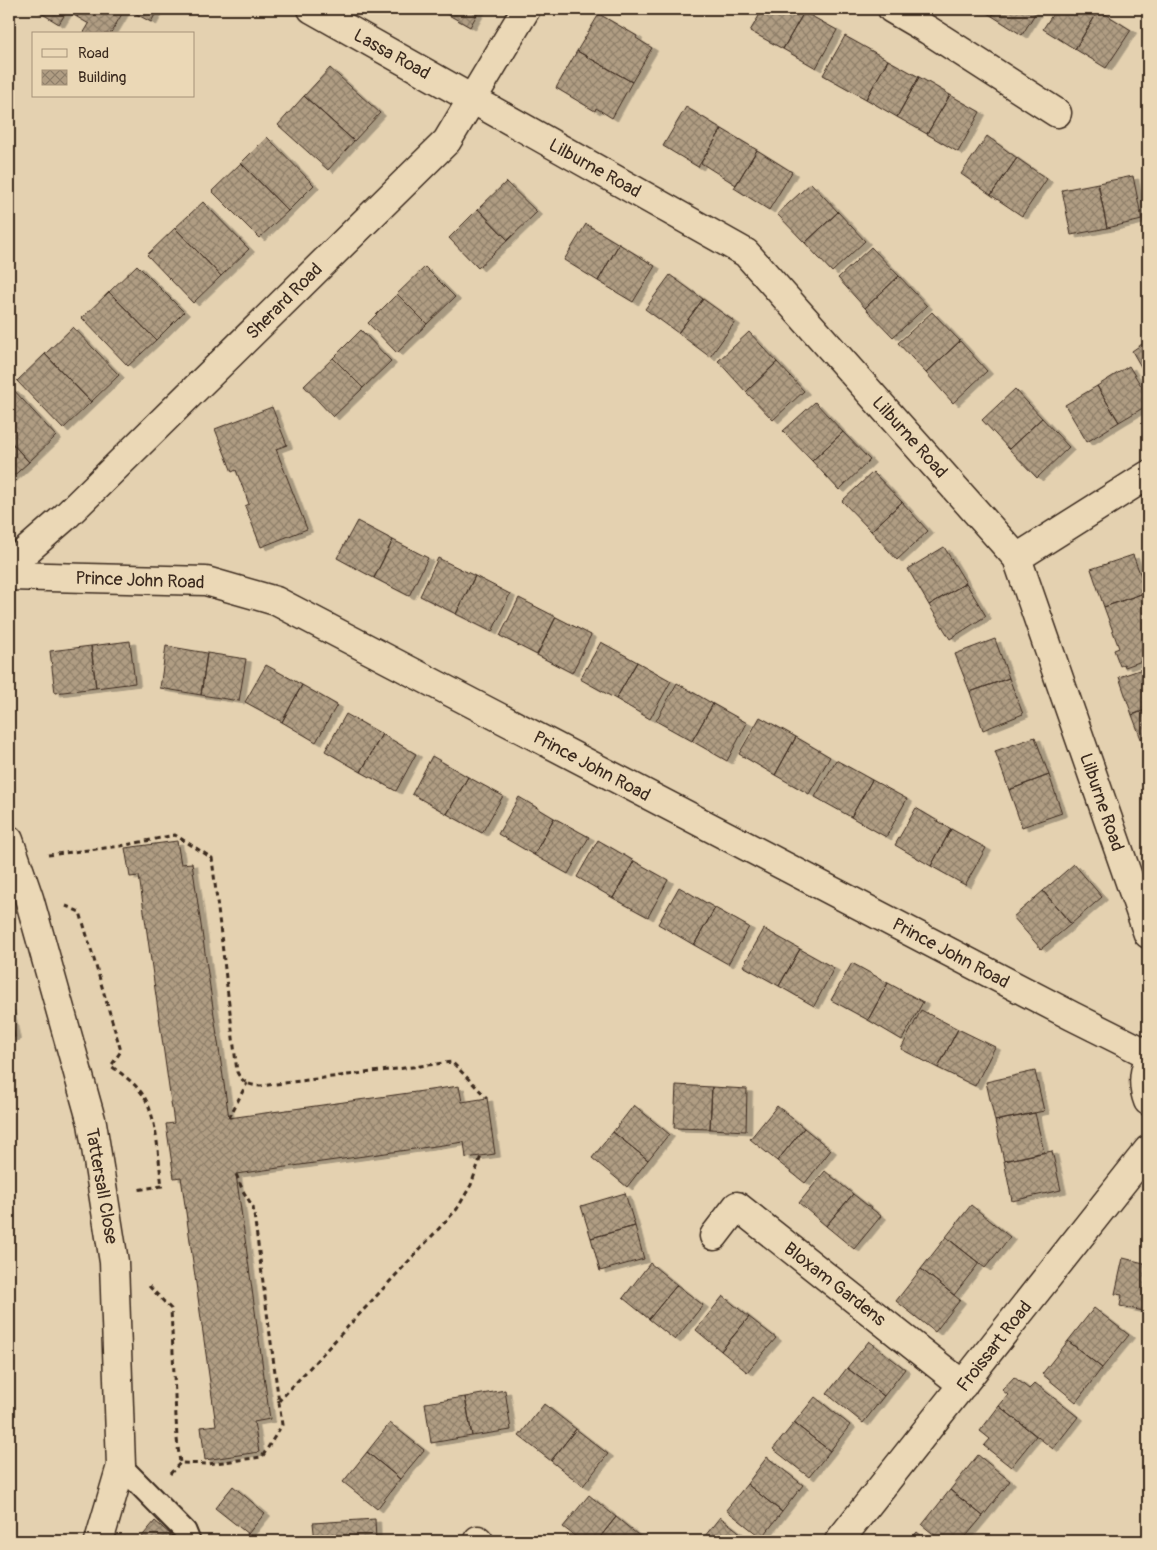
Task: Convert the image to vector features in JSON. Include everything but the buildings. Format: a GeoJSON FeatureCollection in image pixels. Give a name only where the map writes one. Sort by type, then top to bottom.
{"type":"FeatureCollection","features":[{"type":"Feature","properties":{"kind":"street","name":"Lassa Road"},"geometry":{"type":"LineString","coordinates":[[312,9],[472,99]]}},
{"type":"Feature","properties":{"kind":"street","name":"Sherard Road"},"geometry":{"type":"LineString","coordinates":[[9,566],[65,517],[447,141],[526,9]]}},
{"type":"Feature","properties":{"kind":"street"},"geometry":{"type":"LineString","coordinates":[[892,9],[928,30],[1056,113]]}},
{"type":"Feature","properties":{"kind":"street","name":"Lilburne Road"},"geometry":{"type":"LineString","coordinates":[[472,99],[746,253],[1017,558],[1148,934]]}},
{"type":"Feature","properties":{"kind":"street"},"geometry":{"type":"LineString","coordinates":[[1017,558],[1148,475]]}},
{"type":"Feature","properties":{"kind":"street","name":"Prince John Road"},"geometry":{"type":"LineString","coordinates":[[9,576],[206,581],[276,601],[1063,1012],[1148,1054]]}},
{"type":"Feature","properties":{"kind":"street","name":"Tattersall Close"},"geometry":{"type":"LineString","coordinates":[[12,850],[29,898],[92,1123],[114,1262],[121,1466],[99,1541]]}},
{"type":"Feature","properties":{"kind":"street"},"geometry":{"type":"LineString","coordinates":[[1148,1062],[1144,1074],[1145,1094],[1148,1101]]}},
{"type":"Feature","properties":{"kind":"street","name":"Froissart Road"},"geometry":{"type":"LineString","coordinates":[[840,1541],[1148,1150]]}},
{"type":"Feature","properties":{"kind":"street","name":"Bloxam Gardens"},"geometry":{"type":"LineString","coordinates":[[714,1236],[737,1206],[963,1385]]}},
{"type":"Feature","properties":{"kind":"lane"},"geometry":{"type":"LineString","coordinates":[[121,1466],[185,1531],[189,1541]]}},
{"type":"Feature","properties":{"kind":"path"},"geometry":{"type":"LineString","coordinates":[[12,850],[121,846],[175,835],[212,858],[238,1072],[241,1080],[250,1085],[260,1086],[452,1062],[487,1098]]}},
{"type":"Feature","properties":{"kind":"path"},"geometry":{"type":"LineString","coordinates":[[229,1118],[247,1083]]}},
{"type":"Feature","properties":{"kind":"path"},"geometry":{"type":"LineString","coordinates":[[278,1402],[457,1209],[471,1185],[481,1156]]}},
{"type":"Feature","properties":{"kind":"path"},"geometry":{"type":"LineString","coordinates":[[208,1464],[262,1457],[282,1425],[253,1207],[243,1192],[236,1174]]}}]}
